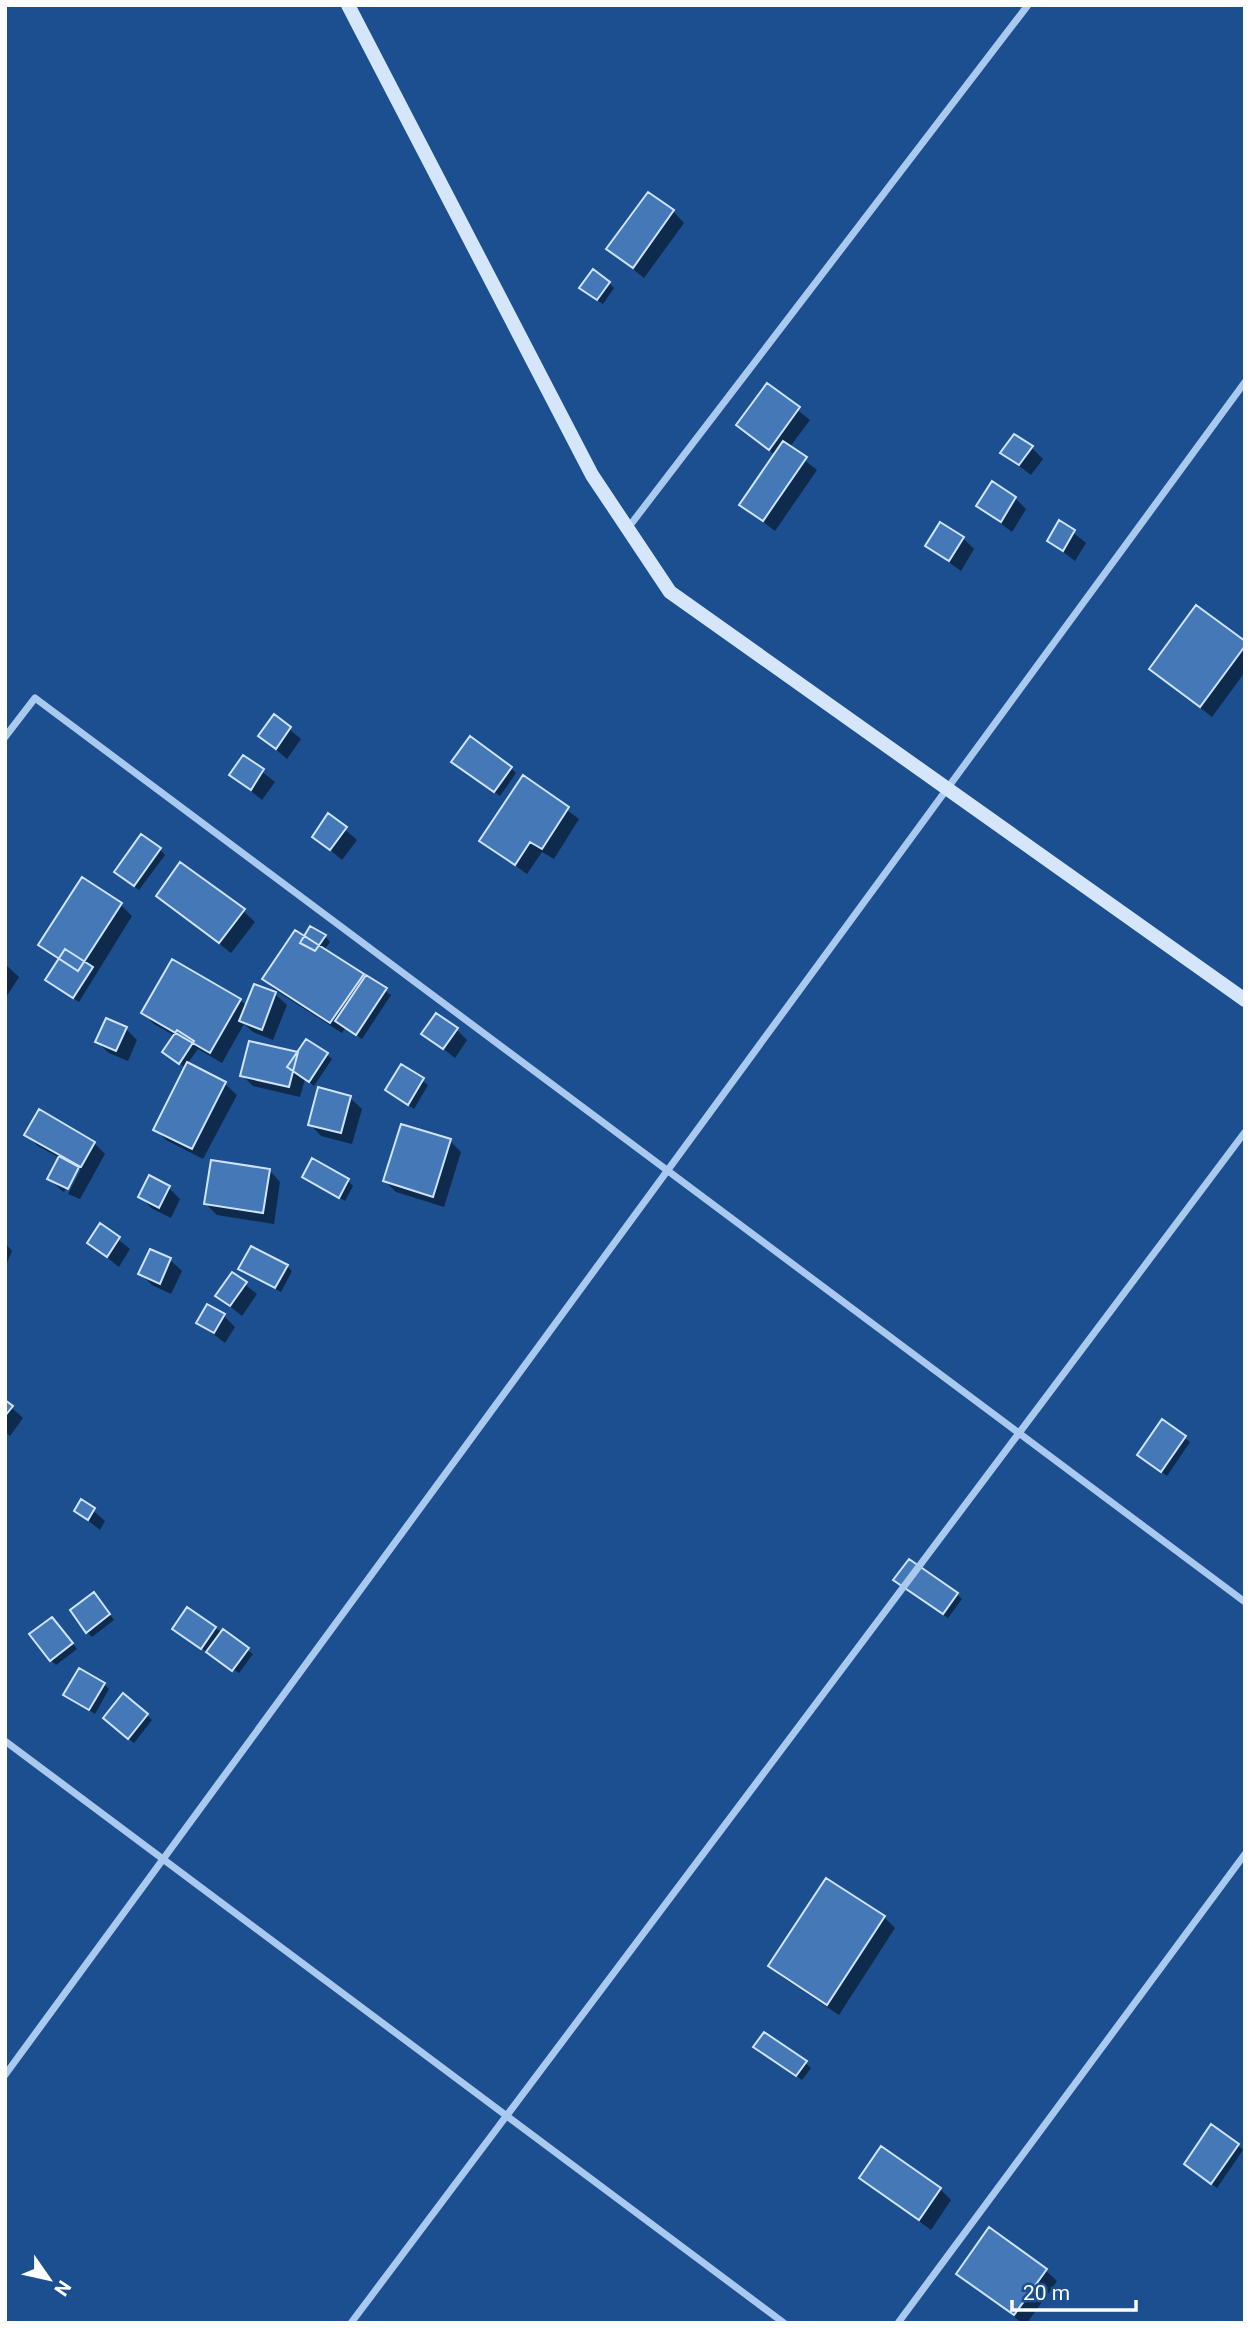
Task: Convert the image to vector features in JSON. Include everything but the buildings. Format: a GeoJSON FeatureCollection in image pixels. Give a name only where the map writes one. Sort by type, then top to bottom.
{"type":"FeatureCollection","features":[{"type":"Feature","properties":{"kind":"main road"},"geometry":{"type":"LineString","coordinates":[[348,5],[592,475],[670,592],[1245,1000]]}},
{"type":"Feature","properties":{"kind":"street"},"geometry":{"type":"LineString","coordinates":[[628,529],[1028,5]]}},
{"type":"Feature","properties":{"kind":"street"},"geometry":{"type":"LineString","coordinates":[[5,2075],[1245,382]]}},
{"type":"Feature","properties":{"kind":"street"},"geometry":{"type":"LineString","coordinates":[[5,737],[35,698],[1245,1602]]}},
{"type":"Feature","properties":{"kind":"street"},"geometry":{"type":"LineString","coordinates":[[351,2323],[1245,1132]]}},
{"type":"Feature","properties":{"kind":"street"},"geometry":{"type":"LineString","coordinates":[[5,1741],[784,2323]]}},
{"type":"Feature","properties":{"kind":"street"},"geometry":{"type":"LineString","coordinates":[[898,2323],[1245,1854]]}}]}
